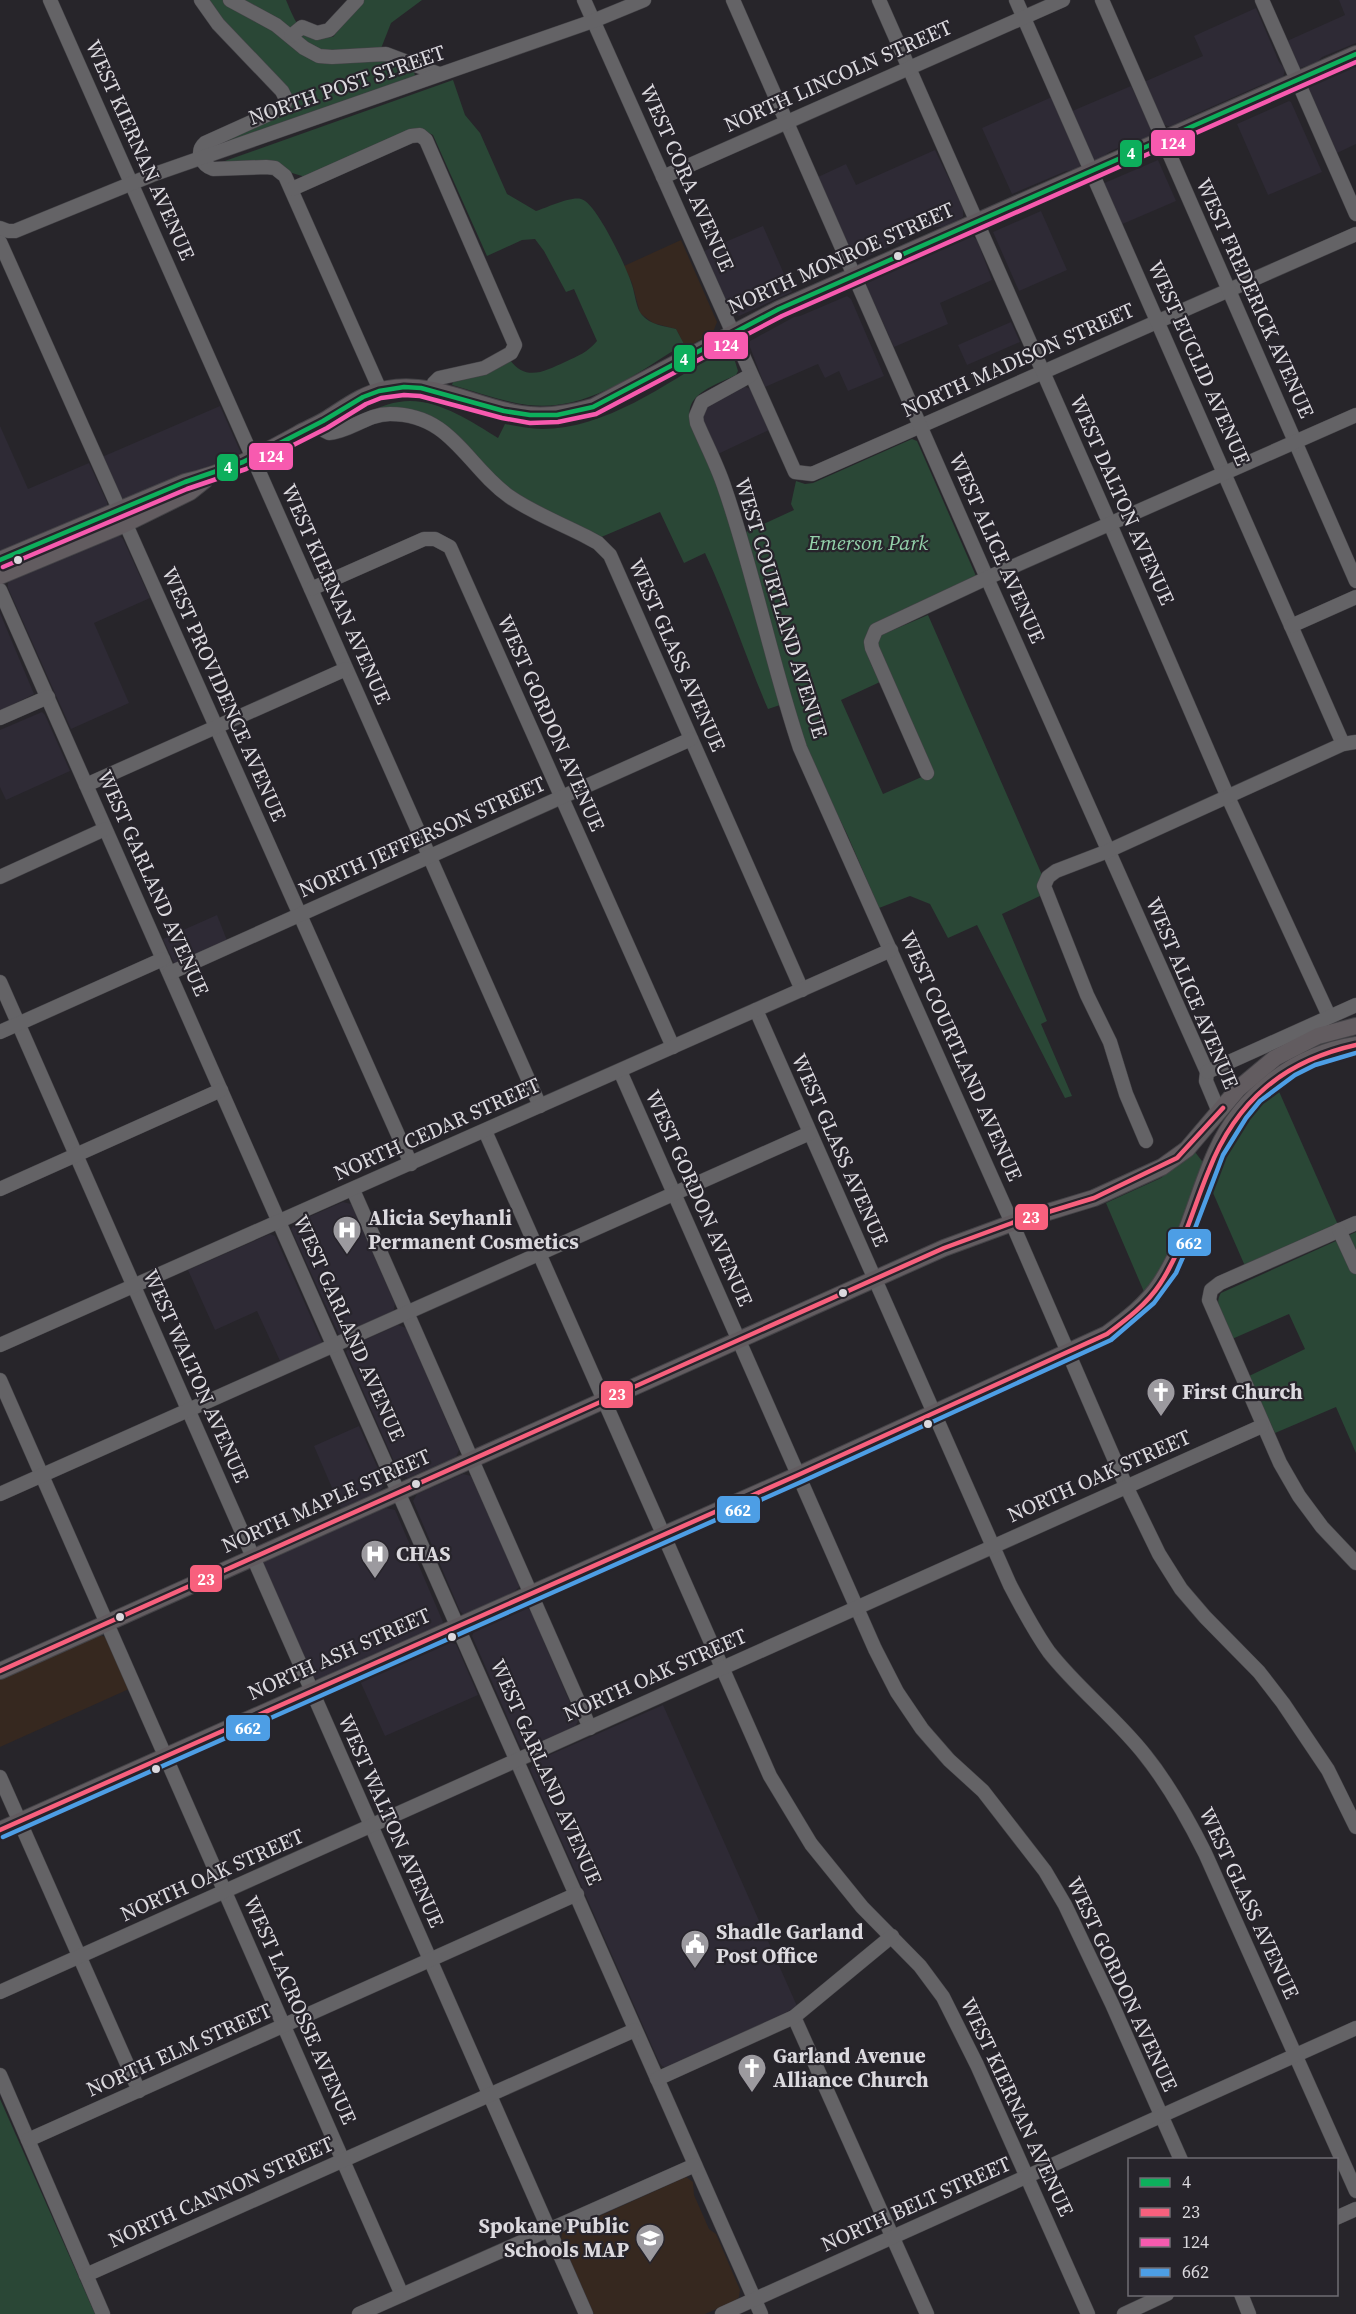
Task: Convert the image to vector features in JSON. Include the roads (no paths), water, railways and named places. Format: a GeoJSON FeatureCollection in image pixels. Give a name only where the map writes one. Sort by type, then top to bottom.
{"type":"FeatureCollection","features":[{"type":"Feature","properties":{"kind":"main road","name":"NORTH MONROE STREET"},"geometry":{"type":"LineString","coordinates":[[0,560],[190,492],[210,477],[253,458],[318,424],[358,399],[380,390],[408,387],[431,390],[518,414],[542,416],[567,414],[604,402],[733,332],[854,275],[1356,54]]}},
{"type":"Feature","properties":{"kind":"main road","name":"NORTH MONROE STREET"},"geometry":{"type":"LineString","coordinates":[[0,576],[122,517]]}},
{"type":"Feature","properties":{"kind":"main road","name":"NORTH MAPLE STREET"},"geometry":{"type":"LineString","coordinates":[[0,1671],[944,1248],[1012,1223],[1094,1198],[1162,1167],[1187,1149],[1249,1078],[1275,1058],[1318,1036],[1356,1026]]}},
{"type":"Feature","properties":{"kind":"main road","name":"NORTH ASH STREET"},"geometry":{"type":"LineString","coordinates":[[0,1830],[663,1535],[1107,1334],[1137,1311],[1160,1284],[1182,1245],[1216,1153],[1232,1124],[1250,1101],[1277,1077],[1299,1064],[1335,1049],[1356,1045]]}},
{"type":"Feature","properties":{"kind":"street","name":"WEST KIERNAN AVENUE"},"geometry":{"type":"LineString","coordinates":[[50,0],[540,1106]]}},
{"type":"Feature","properties":{"kind":"street"},"geometry":{"type":"LineString","coordinates":[[201,0],[218,24],[282,91],[286,99],[280,109],[203,144],[200,149],[200,158],[207,167],[213,169],[261,166],[275,168],[285,176],[380,390]]}},
{"type":"Feature","properties":{"kind":"street"},"geometry":{"type":"LineString","coordinates":[[230,0],[270,21],[304,48],[319,56],[386,54],[440,74]]}},
{"type":"Feature","properties":{"kind":"street"},"geometry":{"type":"LineString","coordinates":[[291,36],[302,27],[317,33],[329,30],[357,0]]}},
{"type":"Feature","properties":{"kind":"street","name":"WEST CORA AVENUE"},"geometry":{"type":"LineString","coordinates":[[584,0],[795,472]]}},
{"type":"Feature","properties":{"kind":"street","name":"NORTH POST STREET"},"geometry":{"type":"LineString","coordinates":[[0,228],[15,231],[131,183],[593,21],[644,0]]}},
{"type":"Feature","properties":{"kind":"street","name":"WEST ALICE AVENUE"},"geometry":{"type":"LineString","coordinates":[[733,0],[1207,1072],[1206,1081],[1219,1112]]}},
{"type":"Feature","properties":{"kind":"street","name":"WEST DALTON AVENUE"},"geometry":{"type":"LineString","coordinates":[[879,0],[1227,795],[1329,1016]]}},
{"type":"Feature","properties":{"kind":"street","name":"WEST EUCLID AVENUE"},"geometry":{"type":"LineString","coordinates":[[1016,0],[1291,626],[1352,744]]}},
{"type":"Feature","properties":{"kind":"street","name":"NORTH LINCOLN STREET"},"geometry":{"type":"LineString","coordinates":[[663,177],[1063,0]]}},
{"type":"Feature","properties":{"kind":"street","name":"WEST FREDERICK AVENUE"},"geometry":{"type":"LineString","coordinates":[[1102,0],[1356,580]]}},
{"type":"Feature","properties":{"kind":"street"},"geometry":{"type":"LineString","coordinates":[[1262,0],[1356,214]]}},
{"type":"Feature","properties":{"kind":"street"},"geometry":{"type":"LineString","coordinates":[[292,189],[408,137],[423,136],[513,338],[515,348],[501,360],[484,368],[439,378],[434,382],[431,390]]}},
{"type":"Feature","properties":{"kind":"street","name":"NORTH POST STREET"},"geometry":{"type":"LineString","coordinates":[[1,245],[65,212]]}},
{"type":"Feature","properties":{"kind":"street","name":"NORTH MADISON STREET"},"geometry":{"type":"LineString","coordinates":[[795,472],[812,474],[1356,234]]}},
{"type":"Feature","properties":{"kind":"street","name":"WEST PROVIDENCE AVENUE"},"geometry":{"type":"LineString","coordinates":[[1,245],[411,1164]]}},
{"type":"Feature","properties":{"kind":"street","name":"WEST COURTLAND AVENUE"},"geometry":{"type":"LineString","coordinates":[[751,375],[702,402],[696,416],[724,484],[748,562],[784,702],[800,748],[1012,1223],[1126,1486],[1159,1554],[1181,1589],[1259,1672],[1283,1703],[1328,1770],[1356,1827]]}},
{"type":"Feature","properties":{"kind":"street","name":"WEST GLASS AVENUE"},"geometry":{"type":"LineString","coordinates":[[318,424],[329,433],[383,414],[408,416],[428,421],[447,435],[508,495],[598,543],[610,555],[802,990]]}},
{"type":"Feature","properties":{"kind":"street"},"geometry":{"type":"LineString","coordinates":[[927,773],[872,648],[872,635],[880,626],[1356,415]]}},
{"type":"Feature","properties":{"kind":"street","name":"WEST GORDON AVENUE"},"geometry":{"type":"LineString","coordinates":[[311,589],[424,539],[435,539],[450,547],[672,1047]]}},
{"type":"Feature","properties":{"kind":"street","name":"WEST GARLAND AVENUE"},"geometry":{"type":"LineString","coordinates":[[0,590],[518,1760],[760,2314]]}},
{"type":"Feature","properties":{"kind":"street"},"geometry":{"type":"LineString","coordinates":[[1291,626],[1356,597]]}},
{"type":"Feature","properties":{"kind":"street"},"geometry":{"type":"LineString","coordinates":[[86,785],[346,669]]}},
{"type":"Feature","properties":{"kind":"street"},"geometry":{"type":"LineString","coordinates":[[0,718],[48,697]]}},
{"type":"Feature","properties":{"kind":"street","name":"NORTH JEFFERSON STREET"},"geometry":{"type":"LineString","coordinates":[[170,973],[691,739]]}},
{"type":"Feature","properties":{"kind":"street"},"geometry":{"type":"LineString","coordinates":[[1146,1142],[1126,1094],[1110,1042],[1087,995],[1044,886],[1048,877],[1056,871],[1108,851],[1227,795],[1352,744]]}},
{"type":"Feature","properties":{"kind":"street"},"geometry":{"type":"LineString","coordinates":[[0,877],[105,829]]}},
{"type":"Feature","properties":{"kind":"street","name":"NORTH CEDAR STREET"},"geometry":{"type":"LineString","coordinates":[[0,1345],[891,950]]}},
{"type":"Feature","properties":{"kind":"street"},"geometry":{"type":"LineString","coordinates":[[0,1032],[164,959]]}},
{"type":"Feature","properties":{"kind":"street","name":"WEST WALTON AVENUE"},"geometry":{"type":"LineString","coordinates":[[0,982],[586,2314]]}},
{"type":"Feature","properties":{"kind":"street"},"geometry":{"type":"LineString","coordinates":[[1207,1072],[1356,1005]]}},
{"type":"Feature","properties":{"kind":"street","name":"WEST GLASS AVENUE"},"geometry":{"type":"LineString","coordinates":[[756,1010],[992,1546],[1028,1621],[1050,1652],[1146,1756],[1188,1820],[1210,1863],[1356,2191]]}},
{"type":"Feature","properties":{"kind":"street","name":"WEST GORDON AVENUE"},"geometry":{"type":"LineString","coordinates":[[620,1071],[875,1649],[897,1692],[922,1729],[949,1760],[983,1791],[1045,1872],[1060,1896],[1084,1944],[1180,2158]]}},
{"type":"Feature","properties":{"kind":"street"},"geometry":{"type":"LineString","coordinates":[[0,1189],[221,1090]]}},
{"type":"Feature","properties":{"kind":"street","name":"WEST KIERNAN AVENUE"},"geometry":{"type":"LineString","coordinates":[[485,1131],[770,1776],[811,1844],[862,1907],[920,1966],[948,2007],[969,2046],[1089,2314]]}},
{"type":"Feature","properties":{"kind":"street"},"geometry":{"type":"LineString","coordinates":[[0,1494],[810,1133]]}},
{"type":"Feature","properties":{"kind":"street"},"geometry":{"type":"LineString","coordinates":[[352,1190],[590,1728]]}},
{"type":"Feature","properties":{"kind":"street"},"geometry":{"type":"LineString","coordinates":[[1356,1223],[1220,1283],[1210,1293],[1210,1307],[1262,1426],[1299,1496],[1322,1527],[1356,1563]]}},
{"type":"Feature","properties":{"kind":"street"},"geometry":{"type":"LineString","coordinates":[[1340,1230],[1356,1268]]}},
{"type":"Feature","properties":{"kind":"street","name":"WEST LACROSSE AVENUE"},"geometry":{"type":"LineString","coordinates":[[0,1380],[402,2295]]}},
{"type":"Feature","properties":{"kind":"street","name":"NORTH OAK STREET"},"geometry":{"type":"LineString","coordinates":[[0,1992],[1262,1426]]}},
{"type":"Feature","properties":{"kind":"street"},"geometry":{"type":"LineString","coordinates":[[0,1777],[139,2091]]}},
{"type":"Feature","properties":{"kind":"street","name":"NORTH ELM STREET"},"geometry":{"type":"LineString","coordinates":[[28,2140],[577,1894]]}},
{"type":"Feature","properties":{"kind":"street"},"geometry":{"type":"LineString","coordinates":[[657,2079],[794,2017],[892,1936]]}},
{"type":"Feature","properties":{"kind":"street"},"geometry":{"type":"LineString","coordinates":[[794,2017],[927,2314]]}},
{"type":"Feature","properties":{"kind":"street","name":"NORTH BELT STREET"},"geometry":{"type":"LineString","coordinates":[[722,2314],[1356,2028]]}},
{"type":"Feature","properties":{"kind":"street","name":"NORTH CANNON STREET"},"geometry":{"type":"LineString","coordinates":[[86,2275],[635,2030]]}},
{"type":"Feature","properties":{"kind":"street"},"geometry":{"type":"LineString","coordinates":[[0,2076],[103,2314]]}},
{"type":"Feature","properties":{"kind":"street"},"geometry":{"type":"LineString","coordinates":[[359,2314],[695,2165]]}},
{"type":"Feature","properties":{"kind":"street"},"geometry":{"type":"LineString","coordinates":[[1338,2217],[1356,2209]]}},
{"type":"Feature","properties":{"kind":"street"},"geometry":{"type":"LineString","coordinates":[[1124,2314],[1165,2296]]}},
{"type":"Feature","properties":{"kind":"street"},"geometry":{"type":"LineString","coordinates":[[1241,2296],[1249,2314]]}},
{"type":"Feature","properties":{"kind":"place","name":"Alicia Seyhanli Permanent Cosmetics"},"geometry":{"type":"Point","coordinates":[347,1256]}},
{"type":"Feature","properties":{"kind":"place","name":"First Church"},"geometry":{"type":"Point","coordinates":[1161,1418]}},
{"type":"Feature","properties":{"kind":"place","name":"CHAS"},"geometry":{"type":"Point","coordinates":[375,1580]}},
{"type":"Feature","properties":{"kind":"place","name":"Shadle Garland Post Office"},"geometry":{"type":"Point","coordinates":[695,1970]}},
{"type":"Feature","properties":{"kind":"place","name":"Garland Avenue Alliance Church"},"geometry":{"type":"Point","coordinates":[752,2094]}},
{"type":"Feature","properties":{"kind":"place","name":"Spokane Public Schools MAP"},"geometry":{"type":"Point","coordinates":[650,2264]}},
{"type":"Feature","properties":{"kind":"park label","name":"Emerson Park"},"geometry":{"type":"Point","coordinates":[868,543]}}]}
